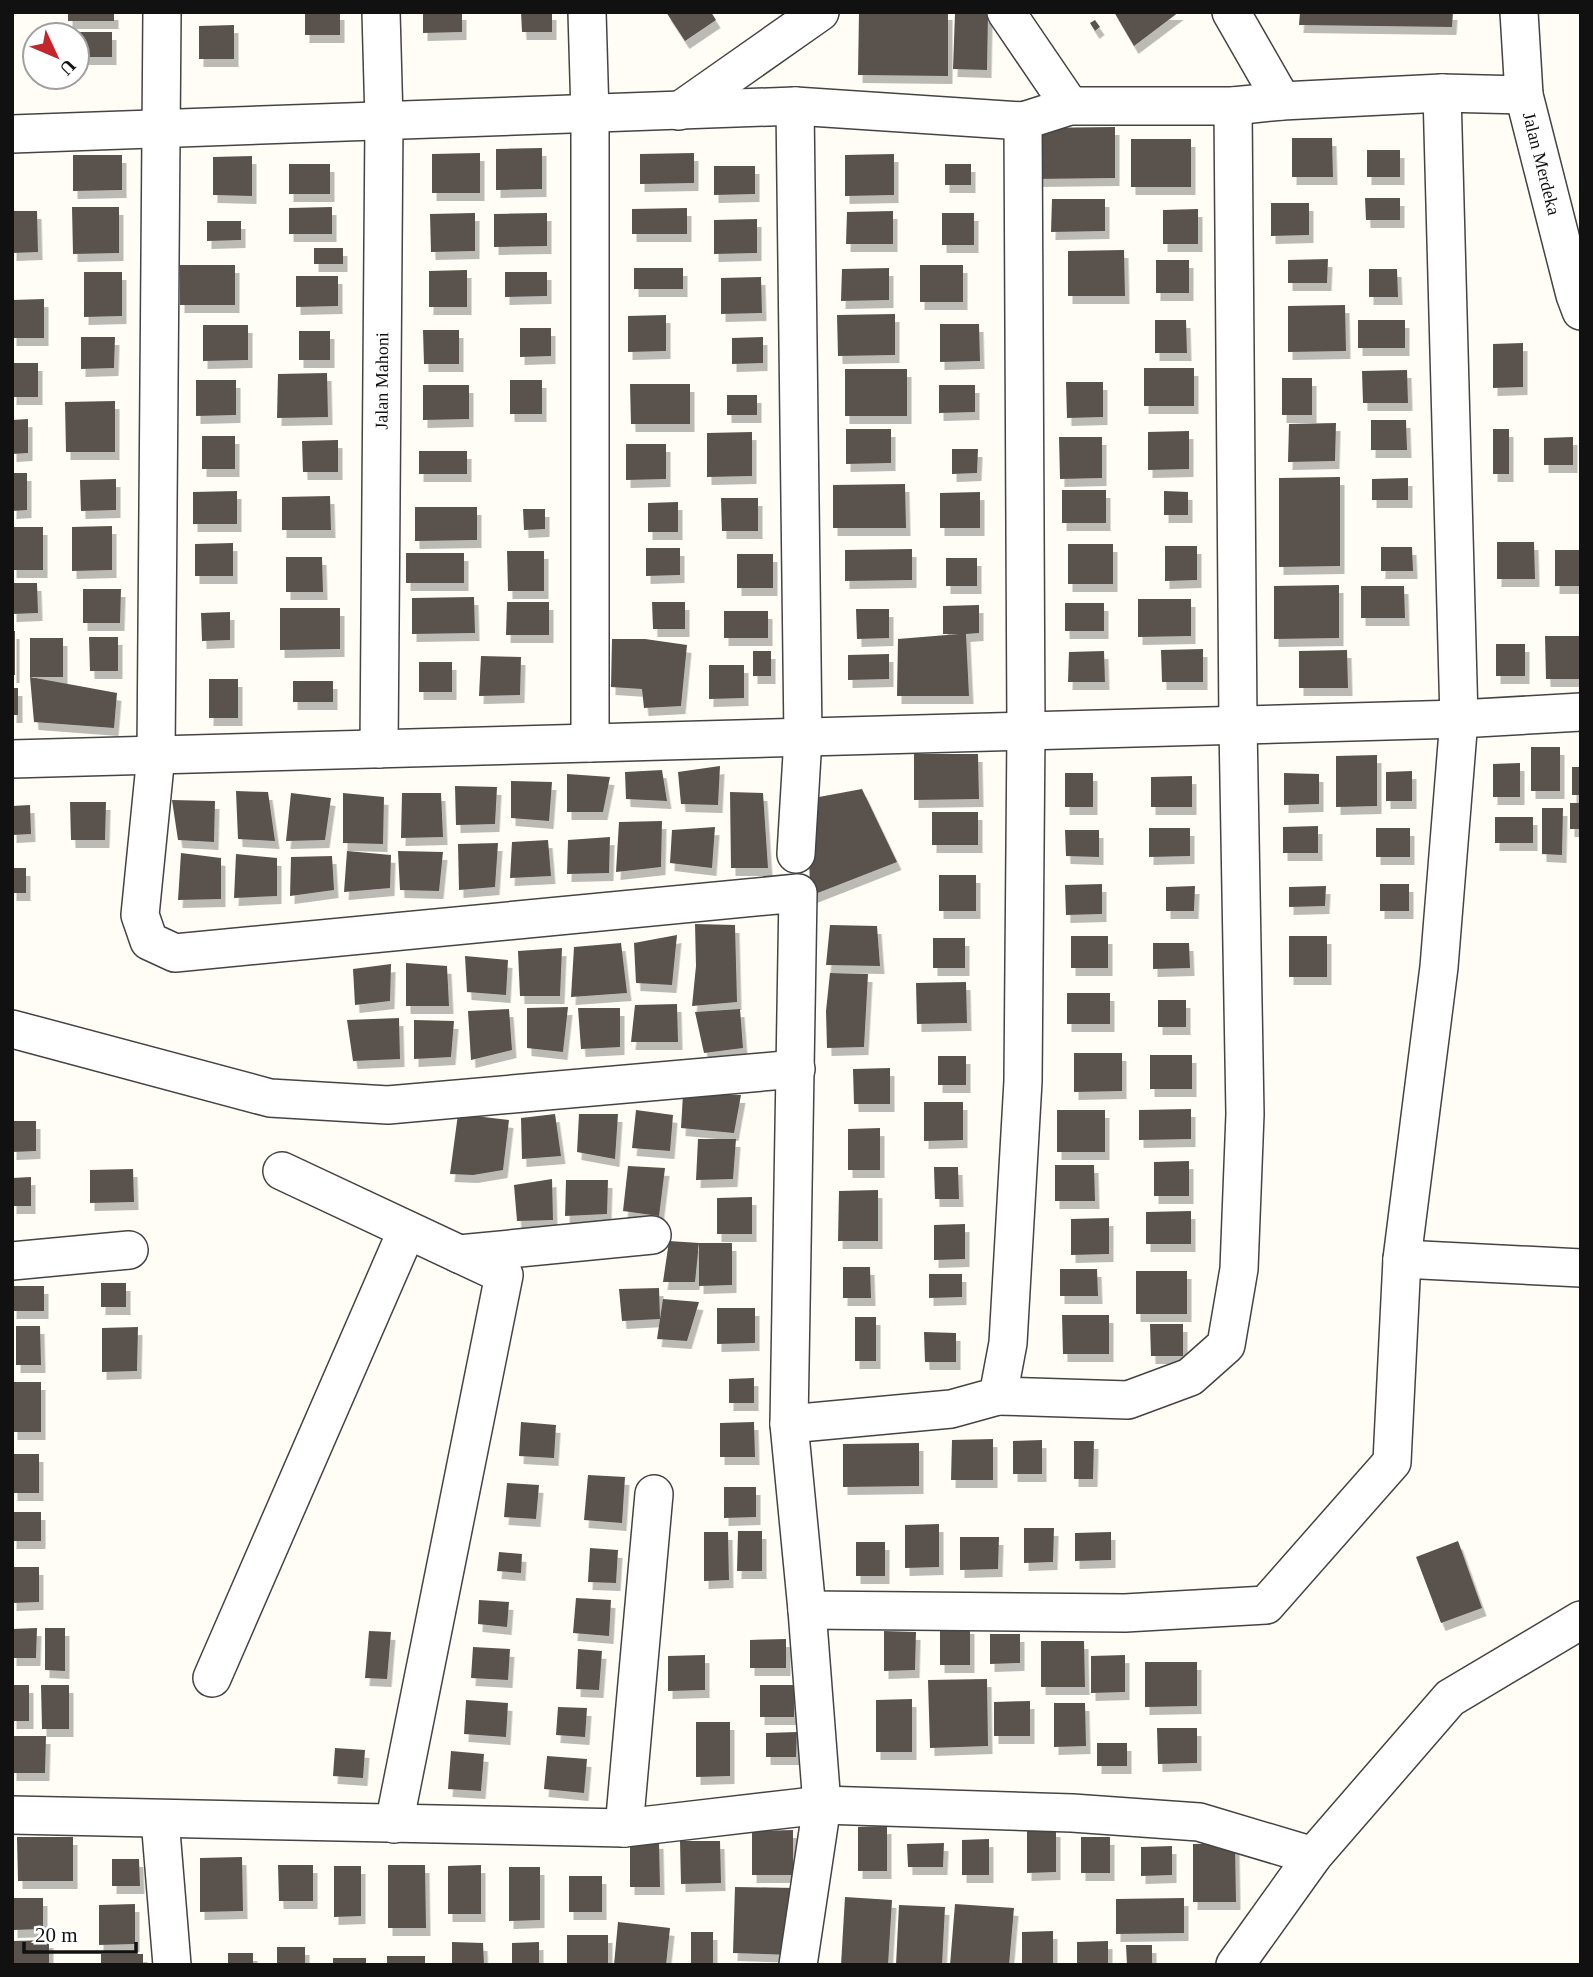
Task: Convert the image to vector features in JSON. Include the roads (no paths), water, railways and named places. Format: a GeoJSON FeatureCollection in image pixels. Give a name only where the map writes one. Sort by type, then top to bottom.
{"type":"FeatureCollection","features":[{"type":"Feature","properties":{"kind":"street"},"geometry":{"type":"LineString","coordinates":[[162,12],[156,755],[140,915],[149,941],[175,953],[798,894],[789,1424],[822,1805],[799,1965]]}},
{"type":"Feature","properties":{"kind":"street","name":"Jalan Mahoni"},"geometry":{"type":"LineString","coordinates":[[379,749],[384,121],[381,12]]}},
{"type":"Feature","properties":{"kind":"street"},"geometry":{"type":"LineString","coordinates":[[587,12],[590,114],[590,743]]}},
{"type":"Feature","properties":{"kind":"street"},"geometry":{"type":"LineString","coordinates":[[679,111],[820,12]]}},
{"type":"Feature","properties":{"kind":"street"},"geometry":{"type":"LineString","coordinates":[[1006,12],[1070,106]]}},
{"type":"Feature","properties":{"kind":"street"},"geometry":{"type":"LineString","coordinates":[[1231,12],[1282,101]]}},
{"type":"Feature","properties":{"kind":"street","name":"Jalan Merdeka"},"geometry":{"type":"LineString","coordinates":[[1525,18],[1524,95],[1571,282],[1581,311]]}},
{"type":"Feature","properties":{"kind":"street"},"geometry":{"type":"LineString","coordinates":[[12,134],[796,106],[1023,121],[1070,106],[1233,106],[1442,93],[1524,95]]}},
{"type":"Feature","properties":{"kind":"street"},"geometry":{"type":"LineString","coordinates":[[807,1610],[1125,1613],[1266,1605],[1392,1462],[1402,1259],[1439,967],[1459,719],[1442,93]]}},
{"type":"Feature","properties":{"kind":"street"},"geometry":{"type":"LineString","coordinates":[[796,106],[803,738],[796,854]]}},
{"type":"Feature","properties":{"kind":"street"},"geometry":{"type":"LineString","coordinates":[[789,1424],[951,1409],[998,1396],[1128,1400],[1191,1377],[1226,1345],[1239,1269],[1245,1114],[1238,725],[1233,106]]}},
{"type":"Feature","properties":{"kind":"street"},"geometry":{"type":"LineString","coordinates":[[998,1396],[1008,1343],[1023,1081],[1026,731],[1023,121]]}},
{"type":"Feature","properties":{"kind":"street"},"geometry":{"type":"LineString","coordinates":[[12,760],[1459,719],[1581,712]]}},
{"type":"Feature","properties":{"kind":"street"},"geometry":{"type":"LineString","coordinates":[[12,1029],[270,1098],[387,1105],[796,1069]]}},
{"type":"Feature","properties":{"kind":"street"},"geometry":{"type":"LineString","coordinates":[[282,1171],[504,1275],[394,1824]]}},
{"type":"Feature","properties":{"kind":"street"},"geometry":{"type":"LineString","coordinates":[[212,1678],[407,1230]]}},
{"type":"Feature","properties":{"kind":"street"},"geometry":{"type":"LineString","coordinates":[[459,1254],[652,1235]]}},
{"type":"Feature","properties":{"kind":"street"},"geometry":{"type":"LineString","coordinates":[[12,1261],[130,1250]]}},
{"type":"Feature","properties":{"kind":"street"},"geometry":{"type":"LineString","coordinates":[[1402,1259],[1581,1268]]}},
{"type":"Feature","properties":{"kind":"street"},"geometry":{"type":"LineString","coordinates":[[624,1828],[654,1494]]}},
{"type":"Feature","properties":{"kind":"street"},"geometry":{"type":"LineString","coordinates":[[1235,1965],[1313,1856],[1450,1698],[1581,1620]]}},
{"type":"Feature","properties":{"kind":"street"},"geometry":{"type":"LineString","coordinates":[[12,1815],[624,1828],[822,1805],[1072,1813],[1199,1822],[1313,1856]]}},
{"type":"Feature","properties":{"kind":"street"},"geometry":{"type":"LineString","coordinates":[[160,1819],[172,1965]]}}]}
